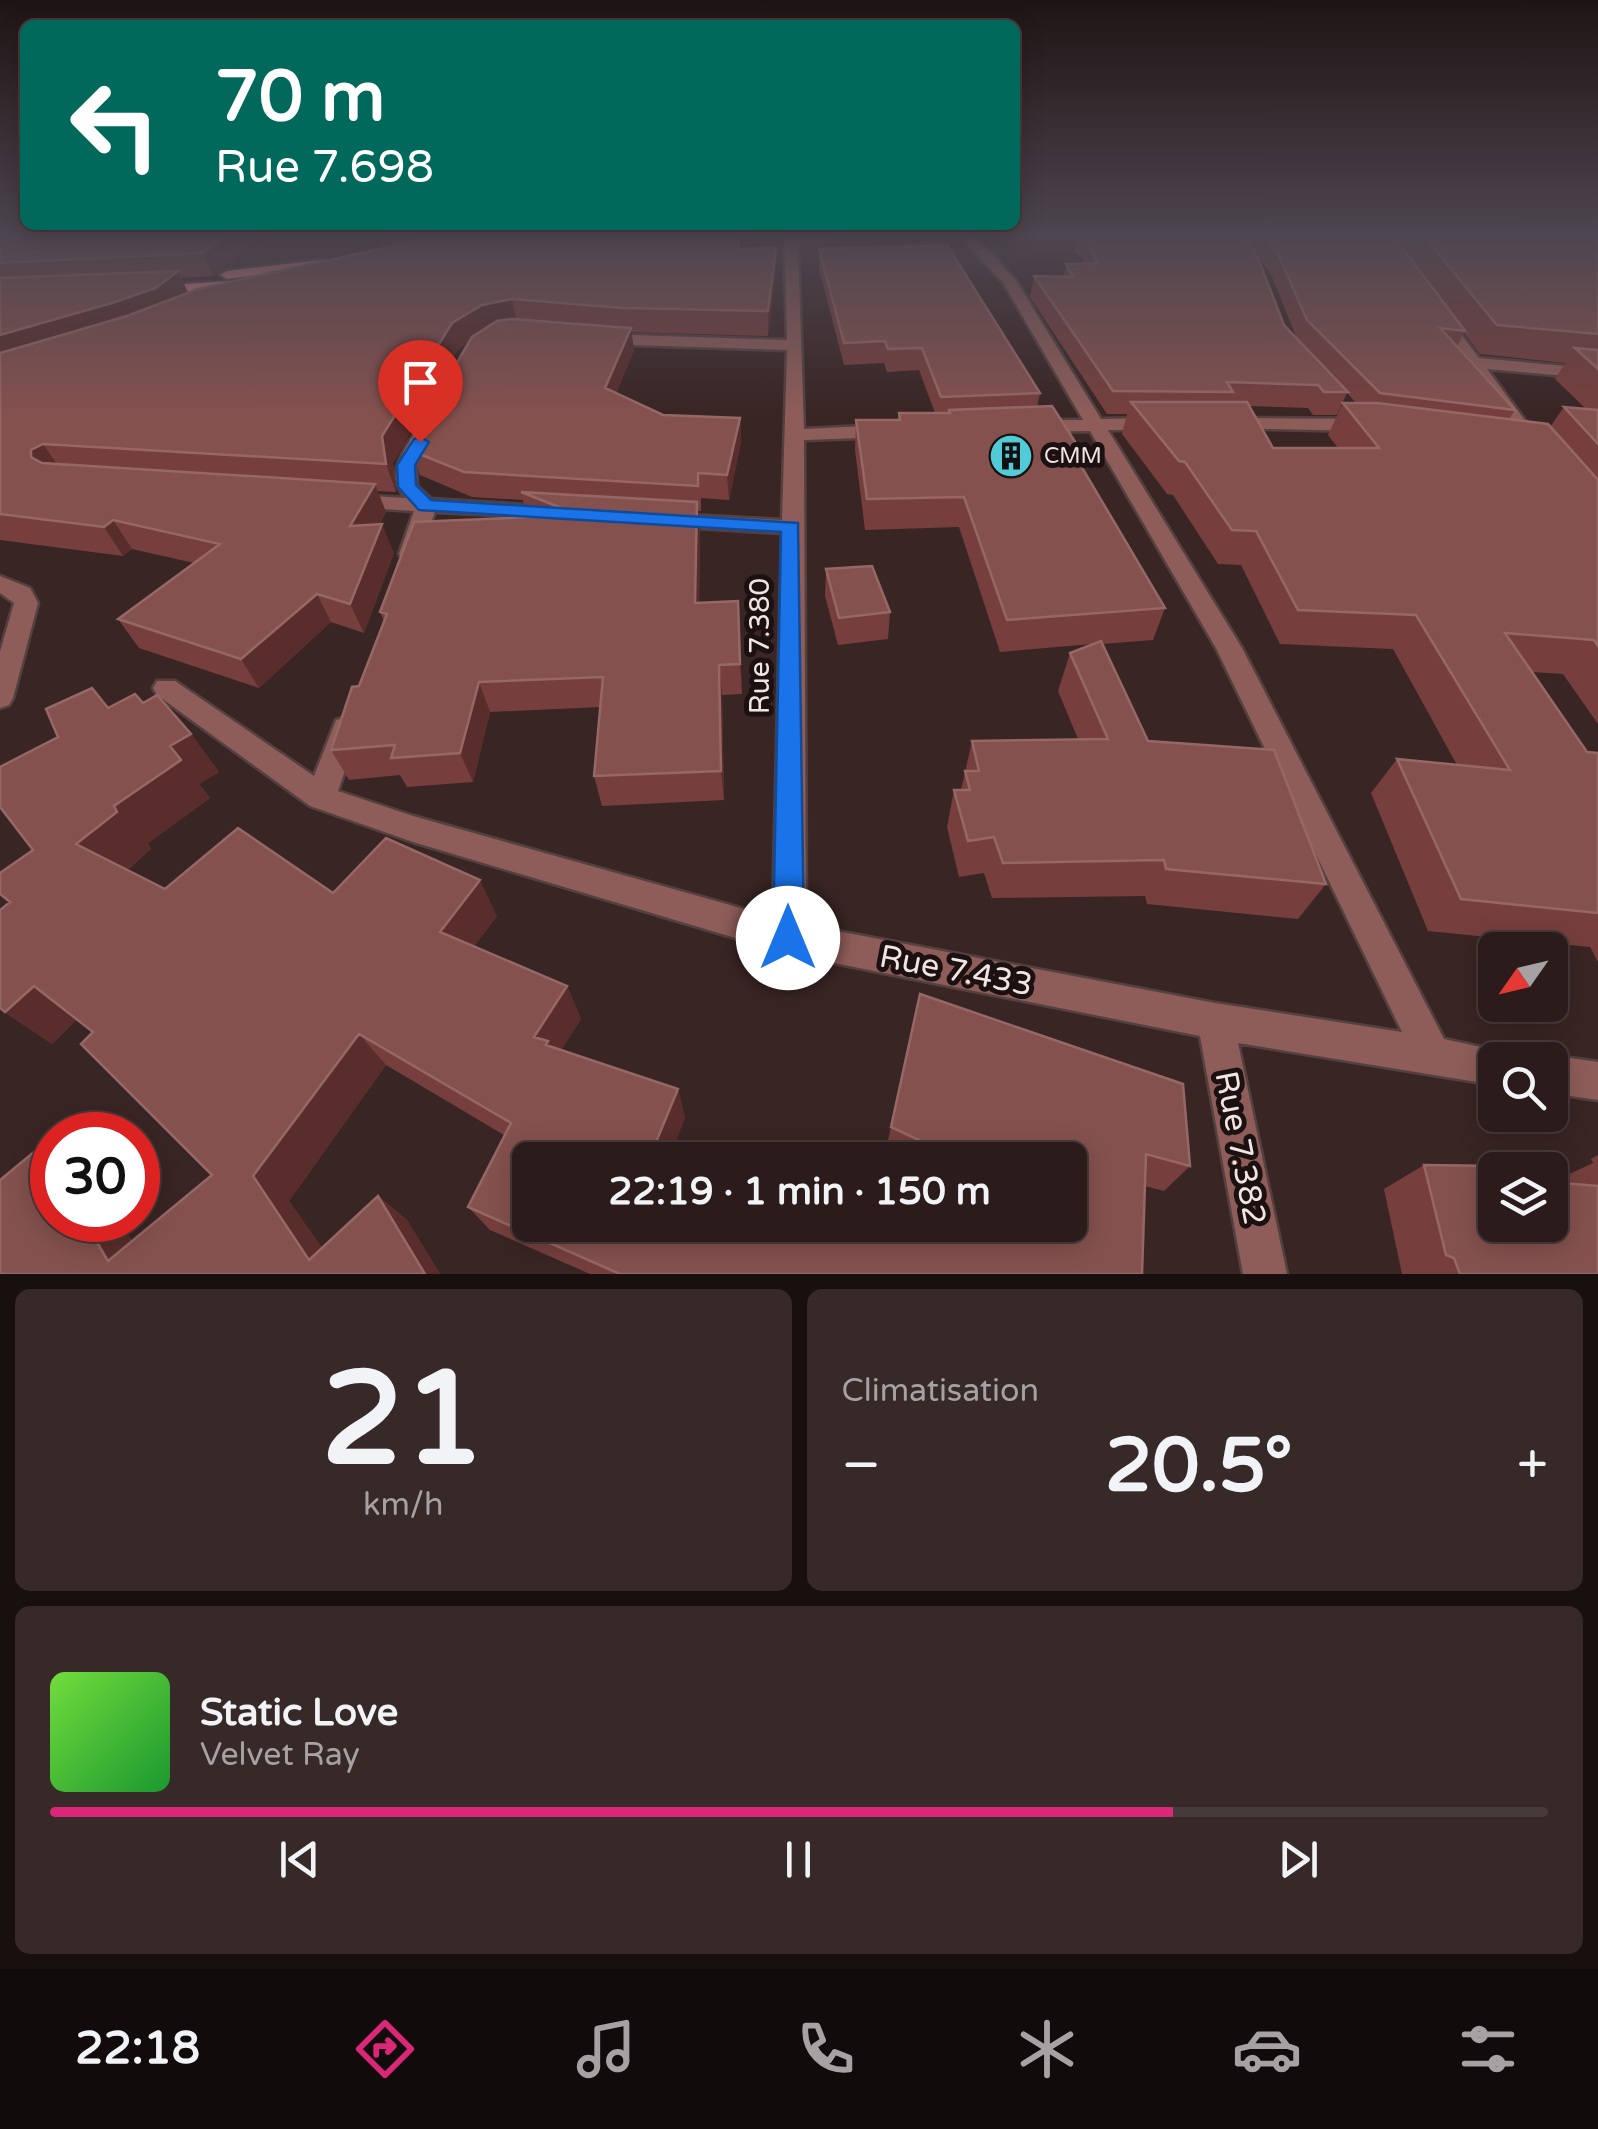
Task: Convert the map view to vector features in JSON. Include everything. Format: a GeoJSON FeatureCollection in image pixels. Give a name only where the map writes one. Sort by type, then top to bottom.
{"type":"FeatureCollection","features":[{"type":"Feature","properties":{"kind":"street"},"geometry":{"type":"LineString","coordinates":[[215,304],[241,293]]}},
{"type":"Feature","properties":{"kind":"street","name":"Rue 7.380"},"geometry":{"type":"LineString","coordinates":[[788,938],[794,293]]}},
{"type":"Feature","properties":{"kind":"street"},"geometry":{"type":"LineString","coordinates":[[1017,293],[1229,648],[1432,1057]]}},
{"type":"Feature","properties":{"kind":"street"},"geometry":{"type":"LineString","coordinates":[[1426,299],[1473,363],[1526,447],[1551,468]]}},
{"type":"Feature","properties":{"kind":"street"},"geometry":{"type":"LineString","coordinates":[[571,336],[795,345]]}},
{"type":"Feature","properties":{"kind":"street"},"geometry":{"type":"LineString","coordinates":[[1473,363],[1598,374]]}},
{"type":"Feature","properties":{"kind":"street"},"geometry":{"type":"LineString","coordinates":[[1209,424],[1370,426],[1337,401]]}},
{"type":"Feature","properties":{"kind":"street"},"geometry":{"type":"LineString","coordinates":[[426,506],[407,487],[406,465],[442,403]]}},
{"type":"Feature","properties":{"kind":"street"},"geometry":{"type":"LineString","coordinates":[[1020,426],[1171,424]]}},
{"type":"Feature","properties":{"kind":"street"},"geometry":{"type":"LineString","coordinates":[[793,435],[906,431]]}},
{"type":"Feature","properties":{"kind":"street"},"geometry":{"type":"LineString","coordinates":[[330,499],[580,515]]}},
{"type":"Feature","properties":{"kind":"street"},"geometry":{"type":"LineString","coordinates":[[405,570],[426,506]]}},
{"type":"Feature","properties":{"kind":"street"},"geometry":{"type":"LineString","coordinates":[[637,518],[791,527]]}},
{"type":"Feature","properties":{"kind":"street"},"geometry":{"type":"LineString","coordinates":[[0,584],[22,594],[26,603],[2,686]]}},
{"type":"Feature","properties":{"kind":"street","name":"Rue 7.433"},"geometry":{"type":"LineString","coordinates":[[166,688],[320,797],[413,829],[788,938],[1215,1021],[1478,1064]]}},
{"type":"Feature","properties":{"kind":"street"},"geometry":{"type":"LineString","coordinates":[[320,797],[354,709]]}},
{"type":"Feature","properties":{"kind":"street","name":"Rue 7.382"},"geometry":{"type":"LineString","coordinates":[[1215,1021],[1265,1274]]}},
{"type":"Feature","properties":{"kind":"street"},"geometry":{"type":"LineString","coordinates":[[1568,1077],[1598,1081]]}},
{"type":"Feature","properties":{"kind":"building"},"geometry":{"type":"Polygon","coordinates":[[[0,293],[140,293],[112,303],[0,335],[0,293]]]}},
{"type":"Feature","properties":{"kind":"building"},"geometry":{"type":"Polygon","coordinates":[[[186,293],[770,293],[768,311],[622,308],[512,299],[482,305],[452,323],[382,436],[386,464],[43,444],[31,450],[31,457],[42,463],[375,484],[350,526],[382,524],[350,604],[317,594],[241,659],[118,619],[220,544],[113,520],[104,527],[0,514],[0,353],[127,316],[186,293]]]}},
{"type":"Feature","properties":{"kind":"building"},"geometry":{"type":"Polygon","coordinates":[[[831,293],[977,293],[1040,393],[941,397],[922,348],[888,349],[885,341],[844,343],[831,293]]]}},
{"type":"Feature","properties":{"kind":"building"},"geometry":{"type":"Polygon","coordinates":[[[1046,293],[1272,293],[1284,325],[1348,392],[1324,392],[1318,385],[1227,382],[1233,392],[1113,391],[1046,293]]]}},
{"type":"Feature","properties":{"kind":"building"},"geometry":{"type":"Polygon","coordinates":[[[1295,293],[1437,293],[1465,331],[1440,328],[1515,410],[1380,393],[1307,320],[1295,293]]]}},
{"type":"Feature","properties":{"kind":"building"},"geometry":{"type":"Polygon","coordinates":[[[1471,293],[1598,293],[1598,334],[1497,325],[1471,293]]]}},
{"type":"Feature","properties":{"kind":"building"},"geometry":{"type":"Polygon","coordinates":[[[497,321],[631,328],[605,388],[663,415],[740,418],[727,475],[698,473],[698,486],[464,472],[412,451],[411,441],[472,337],[497,321]]]}},
{"type":"Feature","properties":{"kind":"building"},"geometry":{"type":"Polygon","coordinates":[[[1575,348],[1598,350],[1598,369],[1575,348]]]}},
{"type":"Feature","properties":{"kind":"building"},"geometry":{"type":"Polygon","coordinates":[[[1131,402],[1247,402],[1273,448],[1379,448],[1343,403],[1377,403],[1548,424],[1598,480],[1598,646],[1594,640],[1505,633],[1587,752],[1598,753],[1598,913],[1461,899],[1397,759],[1510,770],[1416,615],[1298,610],[1256,531],[1232,530],[1185,462],[1179,461],[1131,402]]]}},
{"type":"Feature","properties":{"kind":"building"},"geometry":{"type":"Polygon","coordinates":[[[1052,406],[1083,454],[1074,454],[1165,608],[1007,620],[964,497],[867,499],[856,420],[900,420],[899,413],[1052,406]]]}},
{"type":"Feature","properties":{"kind":"building"},"geometry":{"type":"Polygon","coordinates":[[[1564,407],[1598,410],[1598,444],[1564,407]]]}},
{"type":"Feature","properties":{"kind":"building"},"geometry":{"type":"Polygon","coordinates":[[[521,492],[697,502],[695,603],[738,601],[740,664],[719,665],[721,771],[594,776],[603,677],[479,682],[460,753],[391,758],[395,745],[331,750],[352,687],[359,686],[387,614],[380,612],[414,522],[579,515],[521,492]]]}},
{"type":"Feature","properties":{"kind":"building"},"geometry":{"type":"Polygon","coordinates":[[[872,566],[890,612],[839,618],[826,569],[872,566]]]}},
{"type":"Feature","properties":{"kind":"building"},"geometry":{"type":"Polygon","coordinates":[[[1101,641],[1148,741],[1274,750],[1326,884],[1166,869],[1164,860],[1003,863],[994,837],[968,841],[954,790],[970,790],[965,771],[979,771],[972,741],[1108,739],[1070,653],[1101,641]]]}},
{"type":"Feature","properties":{"kind":"building"},"geometry":{"type":"Polygon","coordinates":[[[92,688],[108,708],[135,694],[143,703],[157,695],[191,734],[170,746],[181,760],[114,806],[117,812],[76,844],[165,889],[238,828],[333,893],[386,838],[480,880],[440,932],[567,986],[534,1037],[548,1041],[546,1045],[678,1089],[656,1142],[512,1142],[512,1226],[468,1207],[511,1123],[359,1034],[253,1176],[309,1260],[378,1196],[425,1274],[0,1274],[0,1180],[30,1155],[30,1242],[97,1242],[108,1261],[131,1242],[160,1242],[160,1218],[212,1175],[160,1123],[160,1112],[149,1112],[81,1044],[93,1032],[34,986],[5,1012],[0,1008],[0,910],[10,902],[0,894],[0,873],[33,850],[0,807],[0,767],[58,737],[46,709],[92,688]]]}},
{"type":"Feature","properties":{"kind":"building"},"geometry":{"type":"Polygon","coordinates":[[[920,994],[1183,1084],[1190,1166],[1146,1154],[1142,1274],[620,1274],[547,1242],[1087,1242],[1087,1142],[919,1142],[891,1127],[920,994]]]}},
{"type":"Feature","properties":{"kind":"building"},"geometry":{"type":"Polygon","coordinates":[[[1424,1165],[1478,1166],[1478,1242],[1568,1242],[1568,1184],[1598,1186],[1598,1274],[1460,1274],[1454,1258],[1446,1255],[1424,1165]]]}},
{"type":"Feature","properties":{"kind":"place","name":"CMM"},"geometry":{"type":"Point","coordinates":[1011,456]}},
{"type":"Feature","properties":{"kind":"route"},"geometry":{"type":"LineString","coordinates":[[420,442],[406,465],[407,487],[426,506],[791,527],[788,938]]}}]}
